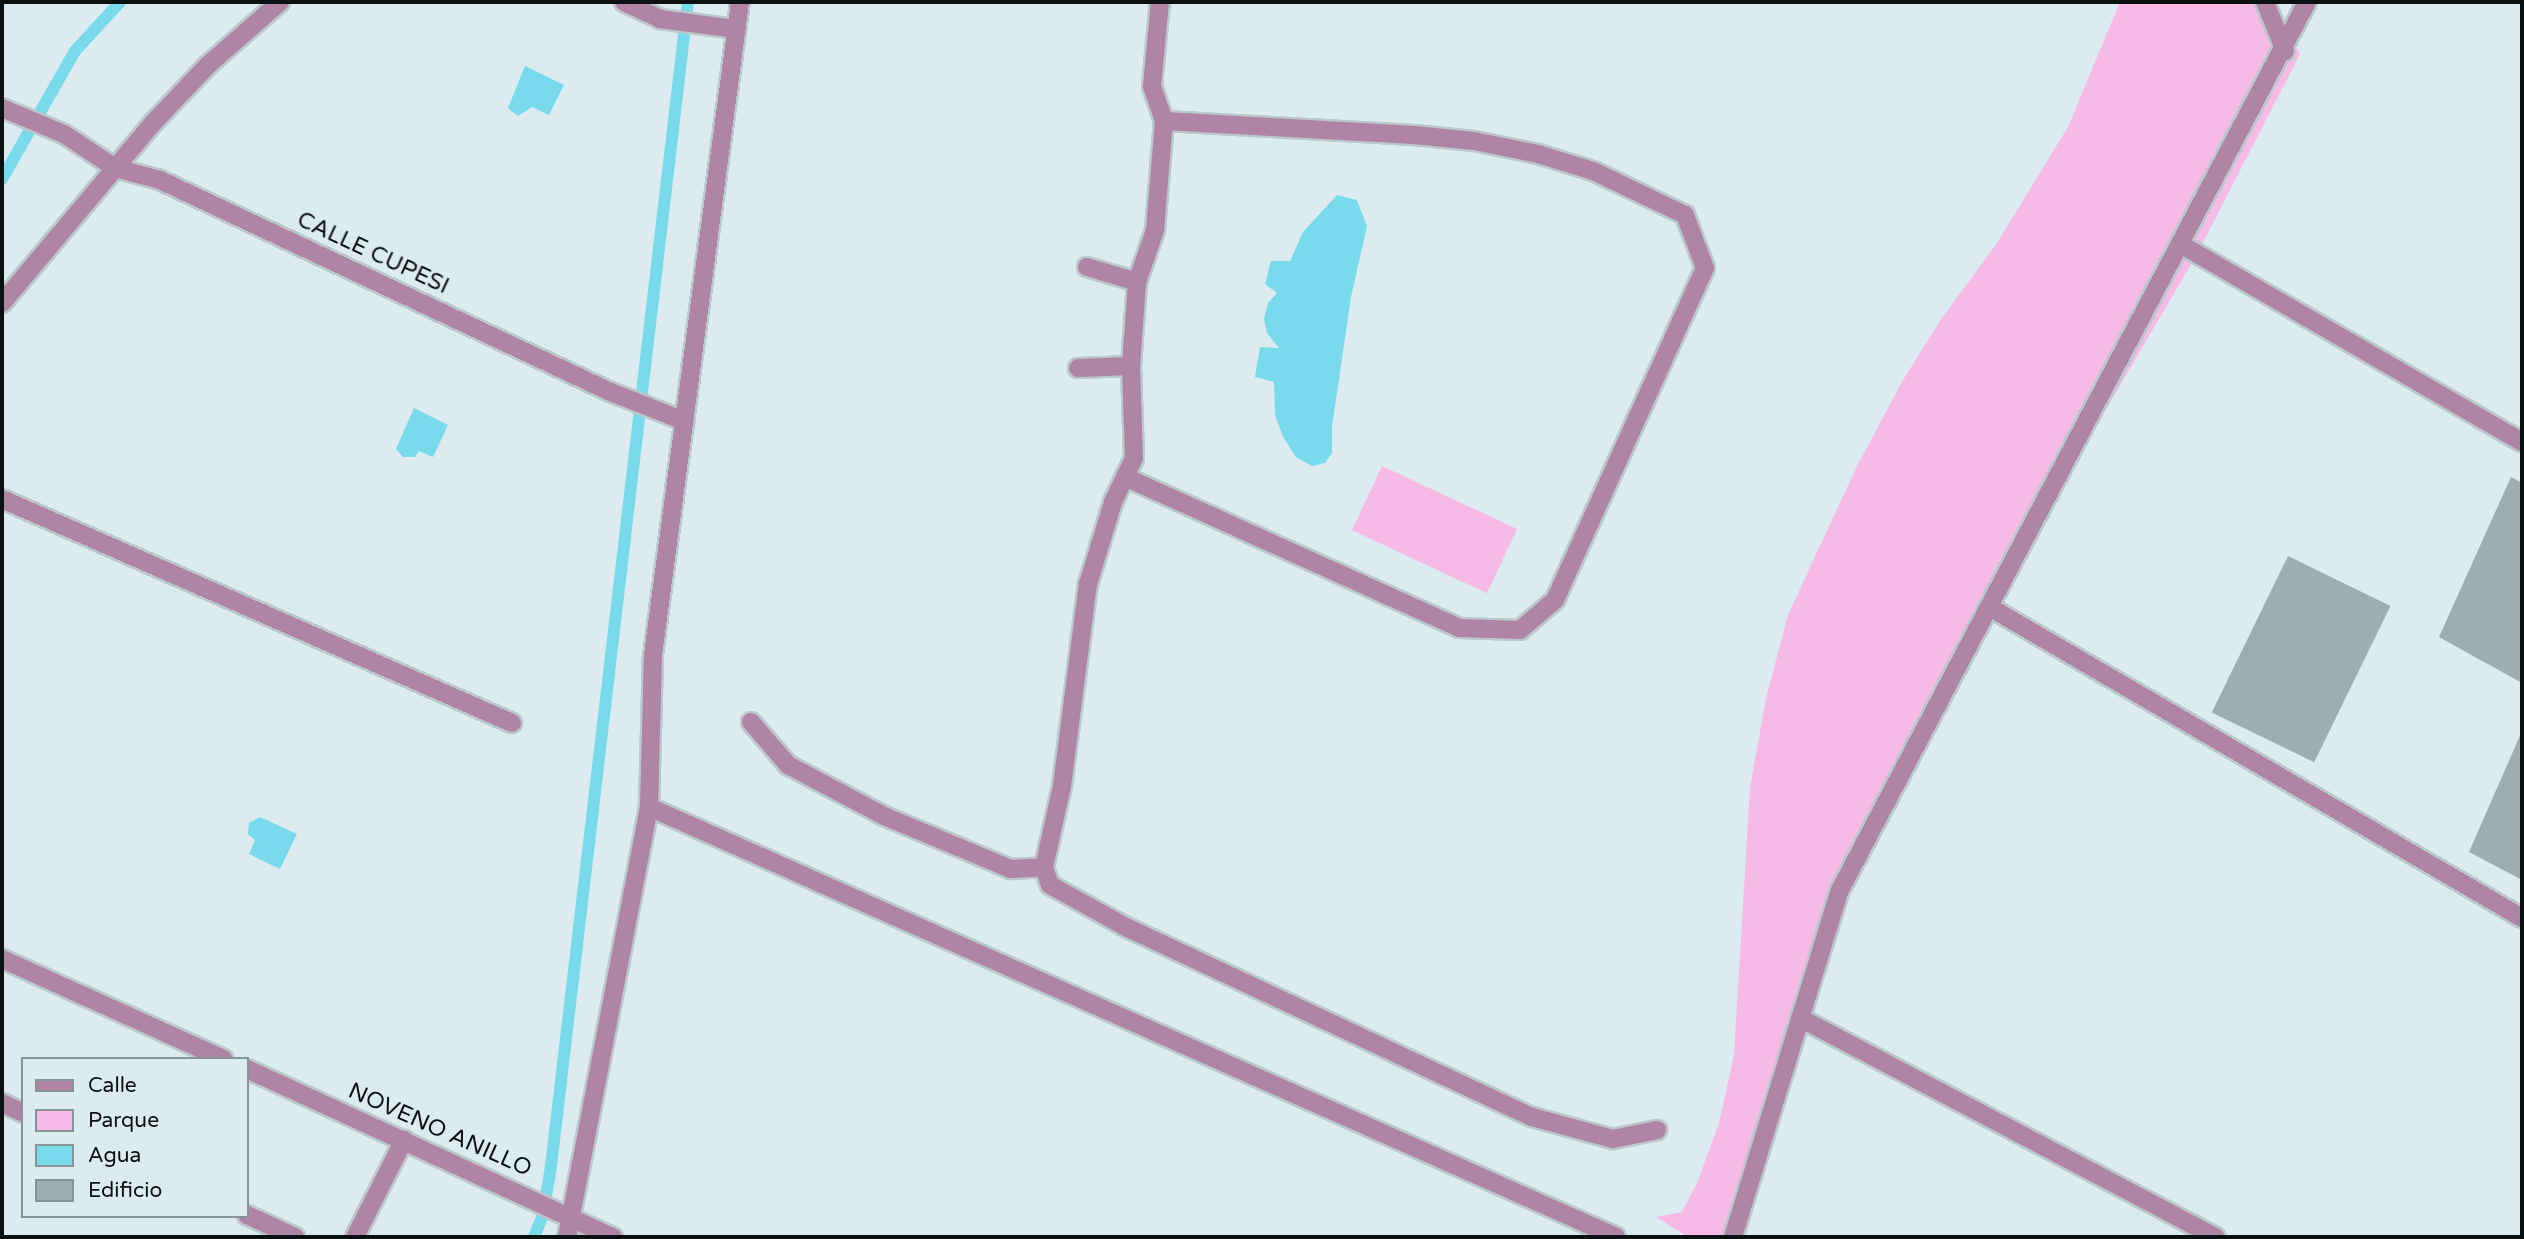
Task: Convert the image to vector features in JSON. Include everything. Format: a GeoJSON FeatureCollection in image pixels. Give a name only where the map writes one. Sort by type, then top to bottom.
{"type":"FeatureCollection","features":[{"type":"Feature","properties":{"kind":"street"},"geometry":{"type":"LineString","coordinates":[[2,303],[115,168],[208,65],[280,2]]}},
{"type":"Feature","properties":{"kind":"street"},"geometry":{"type":"LineString","coordinates":[[624,2],[660,19],[736,29]]}},
{"type":"Feature","properties":{"kind":"street"},"geometry":{"type":"LineString","coordinates":[[567,1237],[565,1214],[649,807],[653,655],[740,2]]}},
{"type":"Feature","properties":{"kind":"street"},"geometry":{"type":"LineString","coordinates":[[1160,2],[1152,86],[1164,121],[1155,230],[1137,282],[1132,366],[1134,458],[1088,584],[1062,786],[1044,867],[1050,885],[1128,928],[1532,1118],[1613,1139],[1657,1130]]}},
{"type":"Feature","properties":{"kind":"street"},"geometry":{"type":"LineString","coordinates":[[2265,2],[2285,51]]}},
{"type":"Feature","properties":{"kind":"street"},"geometry":{"type":"LineString","coordinates":[[1733,1237],[1840,890],[2285,51],[2307,2]]}},
{"type":"Feature","properties":{"kind":"street","name":"CALLE CUPESI"},"geometry":{"type":"LineString","coordinates":[[4,108],[64,134],[115,168],[160,180],[608,391],[684,421]]}},
{"type":"Feature","properties":{"kind":"street"},"geometry":{"type":"LineString","coordinates":[[1125,477],[1459,628],[1520,630],[1555,600],[1705,268],[1685,215],[1593,171],[1538,154],[1414,135],[1164,121]]}},
{"type":"Feature","properties":{"kind":"street"},"geometry":{"type":"LineString","coordinates":[[2182,245],[2522,442]]}},
{"type":"Feature","properties":{"kind":"street"},"geometry":{"type":"LineString","coordinates":[[1087,267],[1137,282]]}},
{"type":"Feature","properties":{"kind":"street"},"geometry":{"type":"LineString","coordinates":[[1078,368],[1132,366]]}},
{"type":"Feature","properties":{"kind":"street"},"geometry":{"type":"LineString","coordinates":[[2,499],[513,723]]}},
{"type":"Feature","properties":{"kind":"street"},"geometry":{"type":"LineString","coordinates":[[1991,608],[2522,918]]}},
{"type":"Feature","properties":{"kind":"street"},"geometry":{"type":"LineString","coordinates":[[751,722],[789,765],[884,816],[1011,869],[1044,867]]}},
{"type":"Feature","properties":{"kind":"street"},"geometry":{"type":"LineString","coordinates":[[649,807],[1616,1237]]}},
{"type":"Feature","properties":{"kind":"street"},"geometry":{"type":"LineString","coordinates":[[2,960],[219,1057]]}},
{"type":"Feature","properties":{"kind":"street"},"geometry":{"type":"LineString","coordinates":[[1800,1018],[2216,1237]]}},
{"type":"Feature","properties":{"kind":"street","name":"NOVENO ANILLO"},"geometry":{"type":"LineString","coordinates":[[248,1069],[613,1237]]}},
{"type":"Feature","properties":{"kind":"street"},"geometry":{"type":"LineString","coordinates":[[2,1103],[21,1112]]}},
{"type":"Feature","properties":{"kind":"street"},"geometry":{"type":"LineString","coordinates":[[355,1237],[404,1140]]}},
{"type":"Feature","properties":{"kind":"street"},"geometry":{"type":"LineString","coordinates":[[248,1215],[295,1237]]}},
{"type":"Feature","properties":{"kind":"green space"},"geometry":{"type":"Polygon","coordinates":[[[2120,2],[2267,2],[2300,54],[2197,254],[1995,599],[1840,890],[1733,1237],[1688,1237],[1656,1217],[1682,1212],[1698,1181],[1719,1123],[1734,1055],[1750,788],[1766,698],[1788,615],[1857,466],[1903,380],[1942,318],[1997,243],[2068,127],[2120,2]]]}},
{"type":"Feature","properties":{"kind":"green space"},"geometry":{"type":"Polygon","coordinates":[[[1382,466],[1517,529],[1487,593],[1352,530],[1382,466]]]}},
{"type":"Feature","properties":{"kind":"water"},"geometry":{"type":"Polygon","coordinates":[[[525,66],[564,85],[549,115],[532,107],[518,116],[508,108],[525,66]]]}},
{"type":"Feature","properties":{"kind":"water"},"geometry":{"type":"Polygon","coordinates":[[[1337,195],[1357,200],[1367,226],[1351,297],[1332,427],[1332,453],[1325,463],[1312,466],[1296,457],[1283,437],[1275,415],[1274,382],[1255,377],[1260,347],[1279,348],[1267,333],[1264,319],[1268,303],[1277,293],[1265,284],[1271,261],[1290,261],[1303,232],[1337,195]]]}},
{"type":"Feature","properties":{"kind":"water"},"geometry":{"type":"Polygon","coordinates":[[[414,408],[448,425],[433,457],[419,451],[415,457],[403,457],[396,449],[414,408]]]}},
{"type":"Feature","properties":{"kind":"water"},"geometry":{"type":"Polygon","coordinates":[[[260,817],[297,834],[280,869],[249,854],[255,840],[248,834],[249,823],[260,817]]]}},
{"type":"Feature","properties":{"kind":"building"},"geometry":{"type":"Polygon","coordinates":[[[2511,477],[2522,483],[2522,683],[2439,637],[2511,477]]]}},
{"type":"Feature","properties":{"kind":"building"},"geometry":{"type":"Polygon","coordinates":[[[2288,556],[2390,606],[2314,762],[2212,712],[2288,556]]]}},
{"type":"Feature","properties":{"kind":"building"},"geometry":{"type":"Polygon","coordinates":[[[2522,731],[2522,880],[2469,852],[2522,731]]]}},
{"type":"Feature","properties":{"kind":"waterway"},"geometry":{"type":"LineString","coordinates":[[2,179],[75,51],[120,2]]}},
{"type":"Feature","properties":{"kind":"waterway"},"geometry":{"type":"LineString","coordinates":[[534,1237],[543,1215],[551,1166],[688,2]]}}]}
